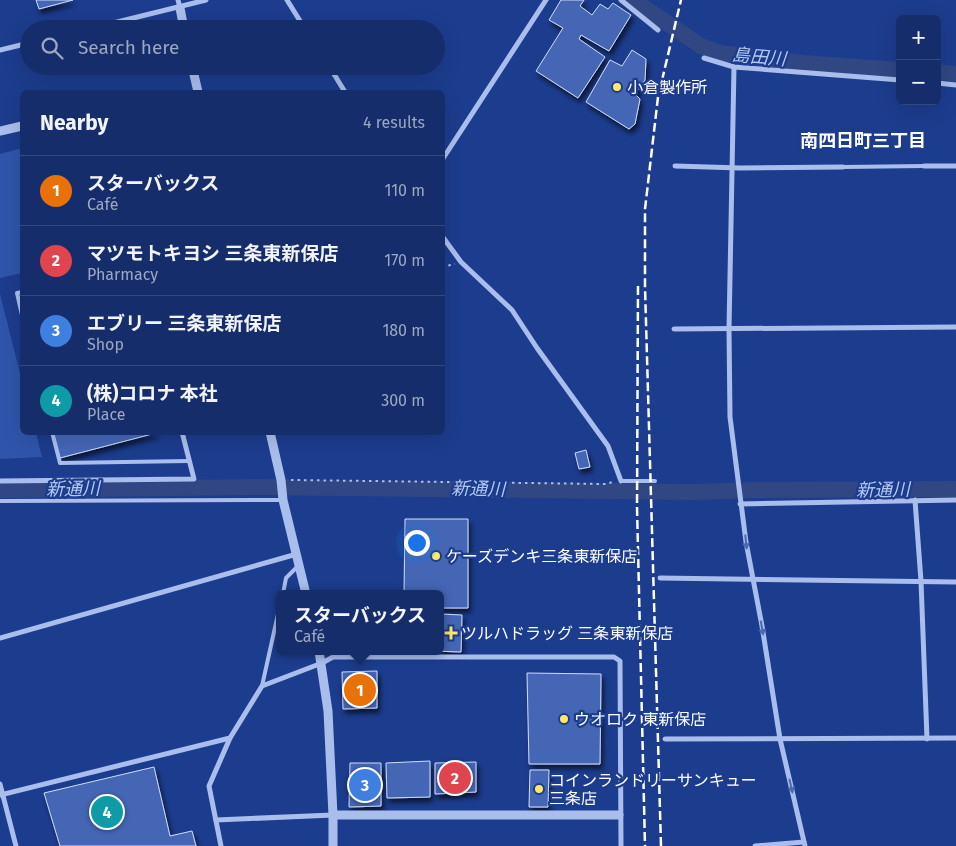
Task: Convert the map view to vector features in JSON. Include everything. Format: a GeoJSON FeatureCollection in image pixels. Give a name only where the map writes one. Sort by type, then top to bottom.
{"type":"FeatureCollection","features":[{"type":"Feature","properties":{"kind":"street"},"geometry":{"type":"LineString","coordinates":[[121,20],[179,4],[206,0]]}},
{"type":"Feature","properties":{"kind":"street"},"geometry":{"type":"LineString","coordinates":[[287,0],[299,20]]}},
{"type":"Feature","properties":{"kind":"street"},"geometry":{"type":"LineString","coordinates":[[445,155],[546,0]]}},
{"type":"Feature","properties":{"kind":"street"},"geometry":{"type":"LineString","coordinates":[[621,0],[658,30]]}},
{"type":"Feature","properties":{"kind":"street"},"geometry":{"type":"LineString","coordinates":[[179,4],[182,20]]}},
{"type":"Feature","properties":{"kind":"street"},"geometry":{"type":"LineString","coordinates":[[0,50],[20,45]]}},
{"type":"Feature","properties":{"kind":"street"},"geometry":{"type":"LineString","coordinates":[[704,58],[734,68],[896,80]]}},
{"type":"Feature","properties":{"kind":"street"},"geometry":{"type":"LineString","coordinates":[[734,68],[729,329],[730,418],[740,504],[752,580],[762,626],[780,739],[805,844],[754,846]]}},
{"type":"Feature","properties":{"kind":"street"},"geometry":{"type":"LineString","coordinates":[[194,75],[198,90]]}},
{"type":"Feature","properties":{"kind":"street"},"geometry":{"type":"LineString","coordinates":[[334,75],[344,90]]}},
{"type":"Feature","properties":{"kind":"street"},"geometry":{"type":"LineString","coordinates":[[941,83],[956,85]]}},
{"type":"Feature","properties":{"kind":"street"},"geometry":{"type":"LineString","coordinates":[[0,131],[20,126]]}},
{"type":"Feature","properties":{"kind":"street"},"geometry":{"type":"LineString","coordinates":[[675,166],[731,166],[740,168],[843,167]]}},
{"type":"Feature","properties":{"kind":"street"},"geometry":{"type":"LineString","coordinates":[[924,166],[956,166]]}},
{"type":"Feature","properties":{"kind":"street"},"geometry":{"type":"LineString","coordinates":[[445,240],[461,262],[512,310],[608,446],[621,481]]}},
{"type":"Feature","properties":{"kind":"street"},"geometry":{"type":"LineString","coordinates":[[674,329],[956,327]]}},
{"type":"Feature","properties":{"kind":"street"},"geometry":{"type":"LineString","coordinates":[[0,481],[194,479],[183,435]]}},
{"type":"Feature","properties":{"kind":"street"},"geometry":{"type":"LineString","coordinates":[[271,435],[305,590]]}},
{"type":"Feature","properties":{"kind":"street"},"geometry":{"type":"LineString","coordinates":[[915,500],[921,581],[928,739]]}},
{"type":"Feature","properties":{"kind":"street"},"geometry":{"type":"LineString","coordinates":[[740,504],[956,500]]}},
{"type":"Feature","properties":{"kind":"street"},"geometry":{"type":"LineString","coordinates":[[0,638],[297,554]]}},
{"type":"Feature","properties":{"kind":"street"},"geometry":{"type":"LineString","coordinates":[[660,578],[956,582]]}},
{"type":"Feature","properties":{"kind":"street"},"geometry":{"type":"LineString","coordinates":[[321,655],[328,711],[333,846]]}},
{"type":"Feature","properties":{"kind":"street"},"geometry":{"type":"LineString","coordinates":[[222,846],[209,786],[230,738],[262,686],[333,657],[614,657],[620,661],[620,846]]}},
{"type":"Feature","properties":{"kind":"street"},"geometry":{"type":"LineString","coordinates":[[2,795],[230,738]]}},
{"type":"Feature","properties":{"kind":"street"},"geometry":{"type":"LineString","coordinates":[[665,739],[956,738]]}},
{"type":"Feature","properties":{"kind":"street"},"geometry":{"type":"LineString","coordinates":[[0,784],[16,846]]}},
{"type":"Feature","properties":{"kind":"street"},"geometry":{"type":"LineString","coordinates":[[216,820],[333,815],[619,815]]}},
{"type":"Feature","properties":{"kind":"lane"},"geometry":{"type":"LineString","coordinates":[[843,167],[924,166]]}},
{"type":"Feature","properties":{"kind":"lane"},"geometry":{"type":"LineString","coordinates":[[20,292],[17,293],[20,306]]}},
{"type":"Feature","properties":{"kind":"lane"},"geometry":{"type":"LineString","coordinates":[[53,435],[60,463],[189,461]]}},
{"type":"Feature","properties":{"kind":"lane"},"geometry":{"type":"LineString","coordinates":[[621,481],[655,481]]}},
{"type":"Feature","properties":{"kind":"lane"},"geometry":{"type":"LineString","coordinates":[[0,501],[283,497]]}},
{"type":"Feature","properties":{"kind":"lane"},"geometry":{"type":"LineString","coordinates":[[284,590],[286,578],[299,566]]}},
{"type":"Feature","properties":{"kind":"lane"},"geometry":{"type":"LineString","coordinates":[[262,686],[276,624]]}},
{"type":"Feature","properties":{"kind":"path"},"geometry":{"type":"LineString","coordinates":[[445,266],[461,262]]}},
{"type":"Feature","properties":{"kind":"path"},"geometry":{"type":"LineString","coordinates":[[281,481],[605,484],[621,481]]}},
{"type":"Feature","properties":{"kind":"shaded area"},"geometry":{"type":"Polygon","coordinates":[[[20,149],[20,273],[0,278],[0,154],[20,149]]]}},
{"type":"Feature","properties":{"kind":"shaded area"},"geometry":{"type":"Polygon","coordinates":[[[0,294],[20,373],[20,435],[36,435],[42,457],[0,459],[0,294]]]}},
{"type":"Feature","properties":{"kind":"building"},"geometry":{"type":"Polygon","coordinates":[[[36,0],[73,0],[39,9],[36,0]]]}},
{"type":"Feature","properties":{"kind":"building"},"geometry":{"type":"Polygon","coordinates":[[[561,0],[584,0],[580,6],[592,15],[600,4],[608,9],[613,3],[631,15],[609,51],[581,35],[579,39],[605,57],[578,98],[536,71],[563,28],[549,20],[561,0]]]}},
{"type":"Feature","properties":{"kind":"building","name":"小倉製作所"},"geometry":{"type":"Polygon","coordinates":[[[632,50],[646,59],[645,80],[635,94],[640,99],[635,124],[629,129],[586,102],[610,60],[622,66],[632,50]]]}},
{"type":"Feature","properties":{"kind":"building"},"geometry":{"type":"Polygon","coordinates":[[[54,435],[148,435],[60,458],[54,435]]]}},
{"type":"Feature","properties":{"kind":"building"},"geometry":{"type":"Polygon","coordinates":[[[586,450],[590,467],[579,469],[575,453],[586,450]]]}},
{"type":"Feature","properties":{"kind":"building","name":"ケーズデンキ三条東新保店"},"geometry":{"type":"Polygon","coordinates":[[[405,519],[468,519],[468,608],[444,608],[444,590],[404,590],[405,519]]]}},
{"type":"Feature","properties":{"kind":"building","name":"ツルハドラッグ 三条東新保店"},"geometry":{"type":"Polygon","coordinates":[[[444,614],[462,615],[461,652],[444,651],[444,614]]]}},
{"type":"Feature","properties":{"kind":"building"},"geometry":{"type":"Polygon","coordinates":[[[377,671],[377,708],[343,709],[342,672],[377,671]]]}},
{"type":"Feature","properties":{"kind":"building","name":"ウオロク 東新保店"},"geometry":{"type":"Polygon","coordinates":[[[527,673],[601,674],[600,764],[529,764],[527,673]]]}},
{"type":"Feature","properties":{"kind":"building"},"geometry":{"type":"Polygon","coordinates":[[[430,761],[430,797],[387,798],[386,763],[430,761]]]}},
{"type":"Feature","properties":{"kind":"building"},"geometry":{"type":"Polygon","coordinates":[[[476,762],[476,792],[435,794],[435,763],[476,762]]]}},
{"type":"Feature","properties":{"kind":"building"},"geometry":{"type":"Polygon","coordinates":[[[350,763],[381,763],[381,806],[349,807],[350,763]]]}},
{"type":"Feature","properties":{"kind":"building"},"geometry":{"type":"Polygon","coordinates":[[[154,767],[170,836],[192,831],[196,846],[60,846],[44,793],[154,767]]]}},
{"type":"Feature","properties":{"kind":"building","name":"コインランドリーサンキュー 三条店"},"geometry":{"type":"Polygon","coordinates":[[[530,770],[549,770],[548,807],[529,807],[530,770]]]}},
{"type":"Feature","properties":{"kind":"waterway","name":"島田川"},"geometry":{"type":"LineString","coordinates":[[633,0],[701,46],[719,53],[803,63],[896,70]]}},
{"type":"Feature","properties":{"kind":"waterway","name":"島田川"},"geometry":{"type":"LineString","coordinates":[[941,72],[956,74]]}},
{"type":"Feature","properties":{"kind":"waterway","name":"新通川"},"geometry":{"type":"LineString","coordinates":[[0,490],[260,487],[694,492],[956,489]]}},
{"type":"Feature","properties":{"kind":"railway"},"geometry":{"type":"LineString","coordinates":[[661,846],[645,287],[645,209],[658,97],[681,0]]}},
{"type":"Feature","properties":{"kind":"railway"},"geometry":{"type":"LineString","coordinates":[[638,286],[637,507],[645,846]]}},
{"type":"Feature","properties":{"kind":"place","name":"小倉製作所"},"geometry":{"type":"Point","coordinates":[617,87]}},
{"type":"Feature","properties":{"kind":"place","name":"ケーズデンキ三条東新保店"},"geometry":{"type":"Point","coordinates":[436,556]}},
{"type":"Feature","properties":{"kind":"place","name":"ツルハドラッグ 三条東新保店"},"geometry":{"type":"Point","coordinates":[451,633]}},
{"type":"Feature","properties":{"kind":"place","name":"スターバックス"},"geometry":{"type":"Point","coordinates":[360,690]}},
{"type":"Feature","properties":{"kind":"place","name":"ウオロク 東新保店"},"geometry":{"type":"Point","coordinates":[564,719]}},
{"type":"Feature","properties":{"kind":"place","name":"マツモトキヨシ 三条東新保店"},"geometry":{"type":"Point","coordinates":[455,778]}},
{"type":"Feature","properties":{"kind":"place","name":"エブリー 三条東新保店"},"geometry":{"type":"Point","coordinates":[365,785]}},
{"type":"Feature","properties":{"kind":"place","name":"コインランドリーサンキュー 三条店"},"geometry":{"type":"Point","coordinates":[539,789]}},
{"type":"Feature","properties":{"kind":"place","name":"(株)コロナ 本社"},"geometry":{"type":"Point","coordinates":[107,812]}},
{"type":"Feature","properties":{"kind":"district","name":"南四日町三丁目"},"geometry":{"type":"Point","coordinates":[863,141]}}]}
